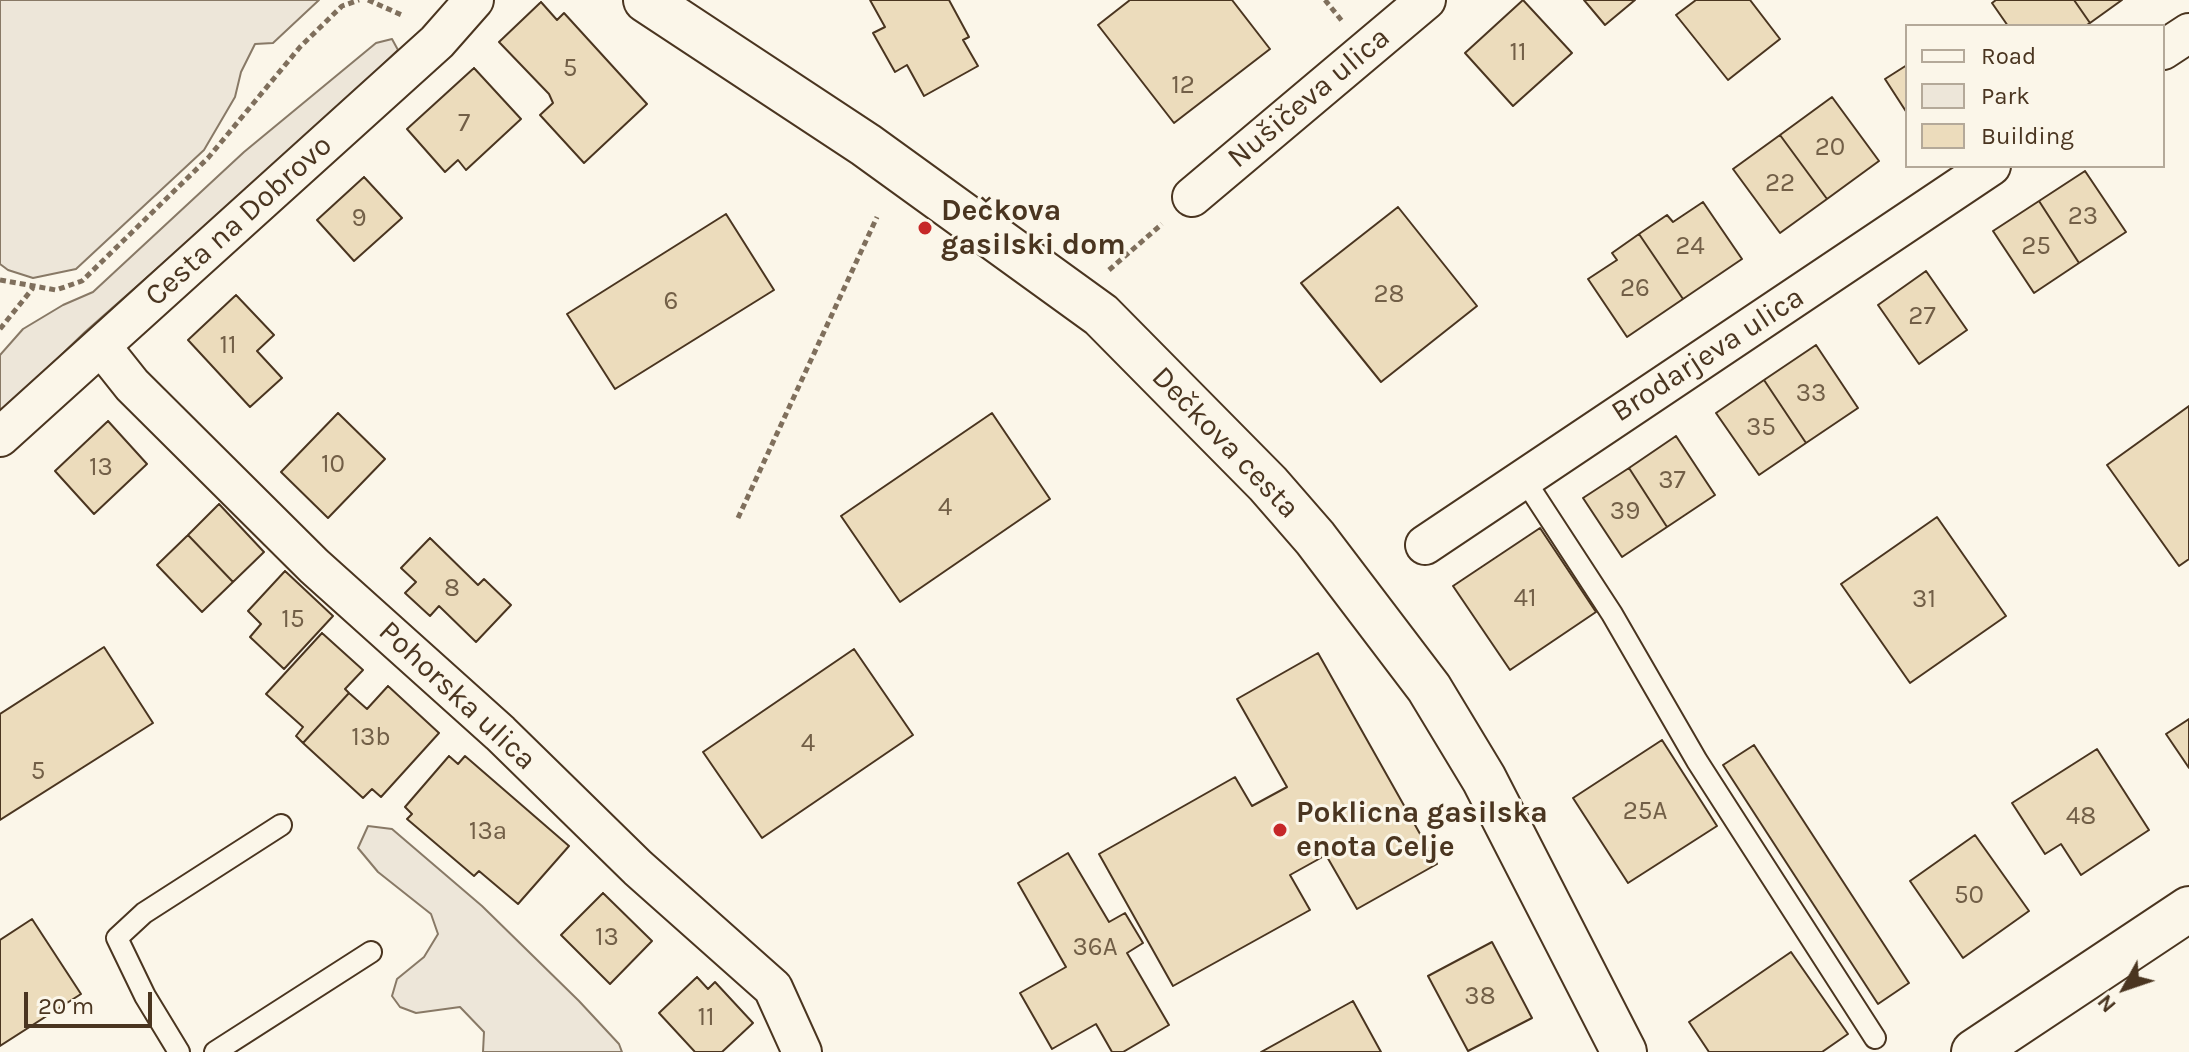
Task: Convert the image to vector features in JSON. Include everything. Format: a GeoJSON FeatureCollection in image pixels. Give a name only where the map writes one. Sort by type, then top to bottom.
{"type":"FeatureCollection","features":[{"type":"Feature","properties":{"kind":"street","name":"Cesta na Dobrovo"},"geometry":{"type":"LineString","coordinates":[[0,437],[437,42],[474,0]]}},
{"type":"Feature","properties":{"kind":"street","name":"Dečkova cesta"},"geometry":{"type":"LineString","coordinates":[[646,0],[866,145],[1101,315],[1268,484],[1315,538],[1429,688],[1484,779],[1624,1052]]}},
{"type":"Feature","properties":{"kind":"street","name":"Nušičeva ulica"},"geometry":{"type":"LineString","coordinates":[[1192,197],[1426,0]]}},
{"type":"Feature","properties":{"kind":"street"},"geometry":{"type":"LineString","coordinates":[[2165,49],[2189,33]]}},
{"type":"Feature","properties":{"kind":"street","name":"Brodarjeva ulica"},"geometry":{"type":"LineString","coordinates":[[1425,545],[1988,168]]}},
{"type":"Feature","properties":{"kind":"street","name":"Pohorska ulica"},"geometry":{"type":"LineString","coordinates":[[101,346],[132,385],[314,566],[500,733],[638,868],[773,988],[802,1052]]}},
{"type":"Feature","properties":{"kind":"street"},"geometry":{"type":"LineString","coordinates":[[1974,1052],[2189,909]]}},
{"type":"Feature","properties":{"kind":"lane"},"geometry":{"type":"LineString","coordinates":[[1524,479],[1612,614],[1697,761],[1875,1038]]}},
{"type":"Feature","properties":{"kind":"lane"},"geometry":{"type":"LineString","coordinates":[[179,1052],[145,996],[117,938],[144,913],[281,825]]}},
{"type":"Feature","properties":{"kind":"lane"},"geometry":{"type":"LineString","coordinates":[[215,1052],[371,952]]}},
{"type":"Feature","properties":{"kind":"path"},"geometry":{"type":"LineString","coordinates":[[0,280],[56,290],[82,281],[208,158],[300,47],[342,6],[359,0]]}},
{"type":"Feature","properties":{"kind":"path"},"geometry":{"type":"LineString","coordinates":[[1077,298],[1192,197]]}},
{"type":"Feature","properties":{"kind":"path"},"geometry":{"type":"LineString","coordinates":[[738,518],[877,217]]}},
{"type":"Feature","properties":{"kind":"path"},"geometry":{"type":"LineString","coordinates":[[0,329],[33,288]]}},
{"type":"Feature","properties":{"kind":"green space"},"geometry":{"type":"Polygon","coordinates":[[[0,0],[319,0],[273,43],[255,44],[241,72],[235,97],[204,150],[76,269],[33,278],[0,264],[0,0]]]}},
{"type":"Feature","properties":{"kind":"green space"},"geometry":{"type":"Polygon","coordinates":[[[392,39],[398,50],[320,125],[85,332],[0,414],[0,355],[23,329],[63,305],[93,292],[244,152],[376,43],[392,39]]]}},
{"type":"Feature","properties":{"kind":"green space"},"geometry":{"type":"Polygon","coordinates":[[[368,826],[392,829],[482,906],[579,1001],[619,1044],[622,1052],[483,1052],[484,1032],[460,1007],[416,1013],[400,1007],[392,996],[397,979],[424,957],[438,934],[431,914],[378,872],[358,848],[368,826]]]}},
{"type":"Feature","properties":{"kind":"building"},"geometry":{"type":"Polygon","coordinates":[[[870,0],[949,0],[969,37],[963,40],[978,66],[924,96],[907,65],[895,72],[873,33],[885,27],[870,0]]]}},
{"type":"Feature","properties":{"kind":"building"},"geometry":{"type":"Polygon","coordinates":[[[1130,0],[1232,0],[1270,49],[1174,123],[1098,25],[1130,0]]]}},
{"type":"Feature","properties":{"kind":"building"},"geometry":{"type":"Polygon","coordinates":[[[1523,0],[1572,53],[1513,106],[1465,53],[1523,0]]]}},
{"type":"Feature","properties":{"kind":"building"},"geometry":{"type":"Polygon","coordinates":[[[1584,0],[1635,0],[1605,25],[1584,0]]]}},
{"type":"Feature","properties":{"kind":"building"},"geometry":{"type":"Polygon","coordinates":[[[1696,0],[1750,0],[1780,39],[1728,80],[1676,15],[1696,0]]]}},
{"type":"Feature","properties":{"kind":"building"},"geometry":{"type":"Polygon","coordinates":[[[1996,0],[2074,0],[2090,23],[2007,24],[1992,3],[1996,0]]]}},
{"type":"Feature","properties":{"kind":"building"},"geometry":{"type":"Polygon","coordinates":[[[2074,0],[2122,0],[2090,23],[2074,0]]]}},
{"type":"Feature","properties":{"kind":"building"},"geometry":{"type":"Polygon","coordinates":[[[541,2],[557,20],[564,13],[647,104],[584,163],[540,115],[553,103],[549,94],[499,42],[541,2]]]}},
{"type":"Feature","properties":{"kind":"building"},"geometry":{"type":"Polygon","coordinates":[[[1905,66],[1905,110],[1885,79],[1905,66]]]}},
{"type":"Feature","properties":{"kind":"building"},"geometry":{"type":"Polygon","coordinates":[[[474,68],[521,119],[466,170],[458,160],[445,172],[407,129],[474,68]]]}},
{"type":"Feature","properties":{"kind":"building"},"geometry":{"type":"Polygon","coordinates":[[[1832,97],[1879,161],[1827,199],[1780,135],[1832,97]]]}},
{"type":"Feature","properties":{"kind":"building"},"geometry":{"type":"Polygon","coordinates":[[[1780,135],[1827,199],[1780,233],[1733,169],[1780,135]]]}},
{"type":"Feature","properties":{"kind":"building"},"geometry":{"type":"Polygon","coordinates":[[[2085,171],[2126,232],[2079,263],[2039,201],[2085,171]]]}},
{"type":"Feature","properties":{"kind":"building"},"geometry":{"type":"Polygon","coordinates":[[[364,177],[402,218],[354,261],[317,220],[364,177]]]}},
{"type":"Feature","properties":{"kind":"building"},"geometry":{"type":"Polygon","coordinates":[[[2039,201],[2079,263],[2034,293],[1993,231],[2039,201]]]}},
{"type":"Feature","properties":{"kind":"building"},"geometry":{"type":"Polygon","coordinates":[[[1703,202],[1742,259],[1683,299],[1639,234],[1667,215],[1673,222],[1703,202]]]}},
{"type":"Feature","properties":{"kind":"building"},"geometry":{"type":"Polygon","coordinates":[[[1398,207],[1477,306],[1381,382],[1301,283],[1398,207]]]}},
{"type":"Feature","properties":{"kind":"building"},"geometry":{"type":"Polygon","coordinates":[[[726,214],[774,290],[615,389],[567,314],[726,214]]]}},
{"type":"Feature","properties":{"kind":"building"},"geometry":{"type":"Polygon","coordinates":[[[1639,234],[1683,299],[1627,337],[1588,279],[1617,260],[1612,253],[1639,234]]]}},
{"type":"Feature","properties":{"kind":"building"},"geometry":{"type":"Polygon","coordinates":[[[1926,271],[1967,330],[1919,364],[1878,305],[1926,271]]]}},
{"type":"Feature","properties":{"kind":"building"},"geometry":{"type":"Polygon","coordinates":[[[236,295],[274,335],[257,351],[282,378],[250,407],[188,340],[236,295]]]}},
{"type":"Feature","properties":{"kind":"building"},"geometry":{"type":"Polygon","coordinates":[[[1816,345],[1858,408],[1806,443],[1764,380],[1816,345]]]}},
{"type":"Feature","properties":{"kind":"building"},"geometry":{"type":"Polygon","coordinates":[[[1764,380],[1806,443],[1759,475],[1716,413],[1764,380]]]}},
{"type":"Feature","properties":{"kind":"building"},"geometry":{"type":"Polygon","coordinates":[[[2189,406],[2189,559],[2179,566],[2107,465],[2189,406]]]}},
{"type":"Feature","properties":{"kind":"building"},"geometry":{"type":"Polygon","coordinates":[[[338,413],[385,459],[328,518],[281,472],[338,413]]]}},
{"type":"Feature","properties":{"kind":"building"},"geometry":{"type":"Polygon","coordinates":[[[992,413],[1050,499],[900,602],[841,516],[992,413]]]}},
{"type":"Feature","properties":{"kind":"building"},"geometry":{"type":"Polygon","coordinates":[[[108,421],[147,464],[94,514],[55,471],[108,421]]]}},
{"type":"Feature","properties":{"kind":"building"},"geometry":{"type":"Polygon","coordinates":[[[1676,436],[1715,495],[1667,527],[1629,468],[1676,436]]]}},
{"type":"Feature","properties":{"kind":"building"},"geometry":{"type":"Polygon","coordinates":[[[1629,468],[1667,527],[1622,557],[1583,498],[1629,468]]]}},
{"type":"Feature","properties":{"kind":"building"},"geometry":{"type":"Polygon","coordinates":[[[219,504],[264,552],[233,582],[188,535],[219,504]]]}},
{"type":"Feature","properties":{"kind":"building"},"geometry":{"type":"Polygon","coordinates":[[[1937,517],[2006,616],[1910,683],[1841,584],[1937,517]]]}},
{"type":"Feature","properties":{"kind":"building"},"geometry":{"type":"Polygon","coordinates":[[[1540,528],[1596,612],[1510,670],[1453,586],[1540,528]]]}},
{"type":"Feature","properties":{"kind":"building"},"geometry":{"type":"Polygon","coordinates":[[[188,535],[233,582],[202,612],[157,565],[188,535]]]}},
{"type":"Feature","properties":{"kind":"building"},"geometry":{"type":"Polygon","coordinates":[[[430,538],[478,585],[484,579],[511,605],[476,642],[439,606],[430,616],[405,593],[416,582],[401,568],[430,538]]]}},
{"type":"Feature","properties":{"kind":"building"},"geometry":{"type":"Polygon","coordinates":[[[285,571],[333,616],[284,669],[250,637],[261,624],[248,611],[285,571]]]}},
{"type":"Feature","properties":{"kind":"building"},"geometry":{"type":"Polygon","coordinates":[[[322,633],[363,670],[345,689],[349,693],[303,743],[296,736],[303,727],[266,694],[322,633]]]}},
{"type":"Feature","properties":{"kind":"building"},"geometry":{"type":"Polygon","coordinates":[[[104,647],[153,723],[0,820],[0,714],[104,647]]]}},
{"type":"Feature","properties":{"kind":"building"},"geometry":{"type":"Polygon","coordinates":[[[854,649],[913,735],[762,838],[703,752],[854,649]]]}},
{"type":"Feature","properties":{"kind":"building","name":"Poklicna gasilska enota Celje"},"geometry":{"type":"Polygon","coordinates":[[[1318,653],[1437,864],[1357,909],[1326,855],[1290,875],[1310,910],[1173,986],[1099,854],[1235,777],[1252,806],[1287,787],[1237,699],[1318,653]]]}},
{"type":"Feature","properties":{"kind":"building"},"geometry":{"type":"Polygon","coordinates":[[[388,686],[439,733],[381,797],[372,789],[363,798],[303,743],[349,693],[367,709],[388,686]]]}},
{"type":"Feature","properties":{"kind":"building"},"geometry":{"type":"Polygon","coordinates":[[[2189,719],[2189,768],[2166,734],[2189,719]]]}},
{"type":"Feature","properties":{"kind":"building"},"geometry":{"type":"Polygon","coordinates":[[[1662,740],[1717,826],[1628,883],[1573,798],[1662,740]]]}},
{"type":"Feature","properties":{"kind":"building"},"geometry":{"type":"Polygon","coordinates":[[[1754,745],[1909,983],[1878,1004],[1723,765],[1754,745]]]}},
{"type":"Feature","properties":{"kind":"building"},"geometry":{"type":"Polygon","coordinates":[[[2097,749],[2149,830],[2081,875],[2061,844],[2045,854],[2012,803],[2097,749]]]}},
{"type":"Feature","properties":{"kind":"building"},"geometry":{"type":"Polygon","coordinates":[[[449,756],[458,764],[465,756],[569,846],[518,904],[479,871],[474,876],[407,819],[412,814],[405,807],[449,756]]]}},
{"type":"Feature","properties":{"kind":"building"},"geometry":{"type":"Polygon","coordinates":[[[1975,835],[2029,911],[1963,958],[1910,881],[1975,835]]]}},
{"type":"Feature","properties":{"kind":"building"},"geometry":{"type":"Polygon","coordinates":[[[1068,853],[1109,922],[1125,913],[1143,943],[1127,953],[1169,1025],[1123,1052],[1112,1052],[1096,1024],[1052,1049],[1020,993],[1066,967],[1018,883],[1068,853]]]}},
{"type":"Feature","properties":{"kind":"building"},"geometry":{"type":"Polygon","coordinates":[[[603,893],[652,941],[610,984],[561,935],[603,893]]]}},
{"type":"Feature","properties":{"kind":"building"},"geometry":{"type":"Polygon","coordinates":[[[32,919],[81,994],[0,1046],[0,940],[32,919]]]}},
{"type":"Feature","properties":{"kind":"building"},"geometry":{"type":"Polygon","coordinates":[[[1492,942],[1532,1018],[1468,1051],[1428,976],[1492,942]]]}},
{"type":"Feature","properties":{"kind":"building"},"geometry":{"type":"Polygon","coordinates":[[[1791,952],[1848,1034],[1822,1052],[1709,1052],[1689,1022],[1791,952]]]}},
{"type":"Feature","properties":{"kind":"building"},"geometry":{"type":"Polygon","coordinates":[[[697,977],[708,989],[715,982],[753,1023],[722,1052],[695,1052],[659,1013],[697,977]]]}},
{"type":"Feature","properties":{"kind":"building"},"geometry":{"type":"Polygon","coordinates":[[[1353,1001],[1381,1052],[1261,1052],[1353,1001]]]}},
{"type":"Feature","properties":{"kind":"place","name":"Dečkova gasilski dom"},"geometry":{"type":"Point","coordinates":[925,228]}},
{"type":"Feature","properties":{"kind":"place","name":"Poklicna gasilska enota Celje"},"geometry":{"type":"Point","coordinates":[1280,830]}}]}
